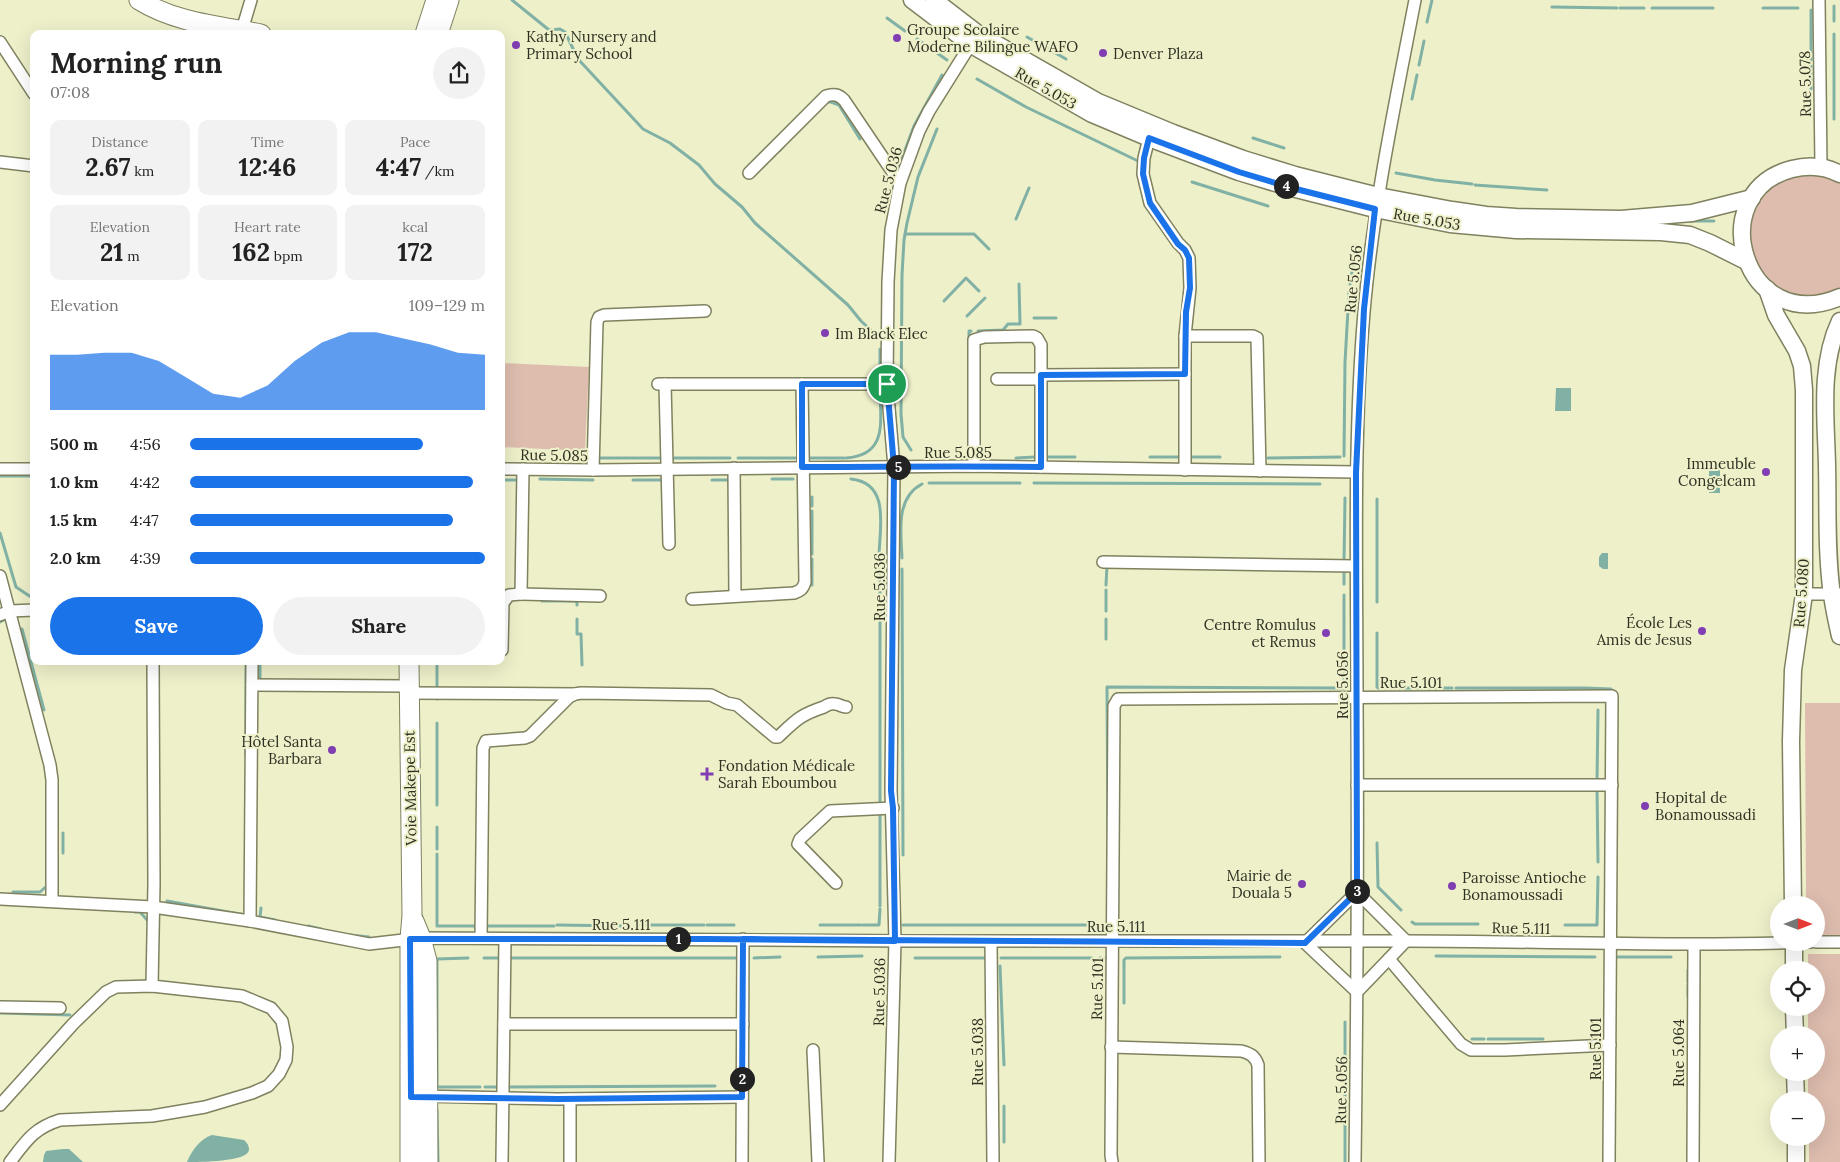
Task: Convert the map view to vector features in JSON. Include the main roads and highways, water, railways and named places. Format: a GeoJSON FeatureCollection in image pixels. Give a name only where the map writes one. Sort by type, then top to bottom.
{"type":"FeatureCollection","features":[{"type":"Feature","properties":{"kind":"main road"},"geometry":{"type":"LineString","coordinates":[[139,0],[156,10],[190,21],[242,30]]}},
{"type":"Feature","properties":{"kind":"main road"},"geometry":{"type":"LineString","coordinates":[[425,30],[436,0]]}},
{"type":"Feature","properties":{"kind":"main road"},"geometry":{"type":"LineString","coordinates":[[439,30],[449,0]]}},
{"type":"Feature","properties":{"kind":"main road","name":"Rue 5.053"},"geometry":{"type":"LineString","coordinates":[[912,0],[1092,114],[1239,172],[1292,188],[1377,202],[1486,215],[1621,218],[1692,213],[1752,198]]}},
{"type":"Feature","properties":{"kind":"main road","name":"Rue 5.053"},"geometry":{"type":"LineString","coordinates":[[934,0],[974,39],[1098,102],[1172,133],[1377,202],[1450,224],[1485,228],[1661,232],[1690,235],[1746,261]]}},
{"type":"Feature","properties":{"kind":"main road"},"geometry":{"type":"LineString","coordinates":[[1840,174],[1821,167],[1798,167],[1777,175],[1768,181],[1752,198],[1743,217],[1741,230],[1746,261],[1756,279],[1777,296],[1798,303],[1820,303],[1840,297]]}},
{"type":"Feature","properties":{"kind":"main road","name":"Rue 5.080"},"geometry":{"type":"LineString","coordinates":[[1767,289],[1776,315],[1797,351],[1802,366],[1804,390],[1804,594],[1793,670],[1790,741],[1793,896]]}},
{"type":"Feature","properties":{"kind":"main road","name":"Rue 5.080"},"geometry":{"type":"LineString","coordinates":[[1840,321],[1832,340],[1828,362],[1826,410],[1829,550],[1840,636]]}},
{"type":"Feature","properties":{"kind":"main road","name":"Voie Makepe Est"},"geometry":{"type":"LineString","coordinates":[[409,665],[412,915],[416,938],[420,1096],[428,1162]]}},
{"type":"Feature","properties":{"kind":"main road","name":"Voie Makepe Est"},"geometry":{"type":"LineString","coordinates":[[410,1162],[420,1096]]}},
{"type":"Feature","properties":{"kind":"main road"},"geometry":{"type":"LineString","coordinates":[[1796,1146],[1796,1162]]}},
{"type":"Feature","properties":{"kind":"water"},"geometry":{"type":"Polygon","coordinates":[[[1556,388],[1571,388],[1571,411],[1555,411],[1556,388]]]}},
{"type":"Feature","properties":{"kind":"water"},"geometry":{"type":"Polygon","coordinates":[[[1709,465],[1720,465],[1720,493],[1709,493],[1709,465]]]}},
{"type":"Feature","properties":{"kind":"water"},"geometry":{"type":"Polygon","coordinates":[[[1602,553],[1608,553],[1608,569],[1603,569],[1599,566],[1599,557],[1602,553]]]}},
{"type":"Feature","properties":{"kind":"water"},"geometry":{"type":"Polygon","coordinates":[[[212,1135],[244,1140],[248,1144],[249,1150],[247,1154],[232,1159],[187,1162],[197,1146],[204,1139],[212,1135]]]}},
{"type":"Feature","properties":{"kind":"water"},"geometry":{"type":"Polygon","coordinates":[[[69,1149],[83,1162],[43,1162],[46,1151],[69,1149]]]}},
{"type":"Feature","properties":{"kind":"waterway"},"geometry":{"type":"LineString","coordinates":[[512,0],[549,30],[560,29],[565,32],[578,59],[643,129],[670,143],[699,165],[715,184],[742,207],[755,223],[848,305],[875,334]]}},
{"type":"Feature","properties":{"kind":"waterway"},"geometry":{"type":"LineString","coordinates":[[1427,22],[1432,0]]}},
{"type":"Feature","properties":{"kind":"waterway"},"geometry":{"type":"LineString","coordinates":[[1834,6],[1834,21]]}},
{"type":"Feature","properties":{"kind":"waterway"},"geometry":{"type":"LineString","coordinates":[[1552,7],[1617,8]]}},
{"type":"Feature","properties":{"kind":"waterway"},"geometry":{"type":"LineString","coordinates":[[1620,8],[1644,8]]}},
{"type":"Feature","properties":{"kind":"waterway"},"geometry":{"type":"LineString","coordinates":[[1652,8],[1713,8]]}},
{"type":"Feature","properties":{"kind":"waterway"},"geometry":{"type":"LineString","coordinates":[[1763,8],[1798,8]]}},
{"type":"Feature","properties":{"kind":"waterway"},"geometry":{"type":"LineString","coordinates":[[1811,10],[1811,60]]}},
{"type":"Feature","properties":{"kind":"waterway"},"geometry":{"type":"LineString","coordinates":[[887,18],[905,31]]}},
{"type":"Feature","properties":{"kind":"waterway"},"geometry":{"type":"LineString","coordinates":[[1834,34],[1834,119]]}},
{"type":"Feature","properties":{"kind":"waterway"},"geometry":{"type":"LineString","coordinates":[[1027,37],[1066,59]]}},
{"type":"Feature","properties":{"kind":"waterway"},"geometry":{"type":"LineString","coordinates":[[917,39],[947,60]]}},
{"type":"Feature","properties":{"kind":"waterway"},"geometry":{"type":"LineString","coordinates":[[1419,65],[1424,41]]}},
{"type":"Feature","properties":{"kind":"waterway"},"geometry":{"type":"LineString","coordinates":[[1811,66],[1811,89]]}},
{"type":"Feature","properties":{"kind":"waterway"},"geometry":{"type":"LineString","coordinates":[[897,172],[914,126],[942,75]]}},
{"type":"Feature","properties":{"kind":"waterway"},"geometry":{"type":"LineString","coordinates":[[1412,99],[1417,75]]}},
{"type":"Feature","properties":{"kind":"waterway"},"geometry":{"type":"LineString","coordinates":[[977,79],[1026,107],[1138,161]]}},
{"type":"Feature","properties":{"kind":"waterway"},"geometry":{"type":"LineString","coordinates":[[826,102],[839,105],[860,139]]}},
{"type":"Feature","properties":{"kind":"waterway"},"geometry":{"type":"LineString","coordinates":[[911,450],[903,437],[901,414],[904,240],[918,177],[937,129]]}},
{"type":"Feature","properties":{"kind":"waterway"},"geometry":{"type":"LineString","coordinates":[[1253,138],[1284,148]]}},
{"type":"Feature","properties":{"kind":"waterway"},"geometry":{"type":"LineString","coordinates":[[780,150],[785,144]]}},
{"type":"Feature","properties":{"kind":"waterway"},"geometry":{"type":"LineString","coordinates":[[1396,173],[1472,184]]}},
{"type":"Feature","properties":{"kind":"waterway"},"geometry":{"type":"LineString","coordinates":[[1192,182],[1268,206]]}},
{"type":"Feature","properties":{"kind":"waterway"},"geometry":{"type":"LineString","coordinates":[[1475,185],[1547,190]]}},
{"type":"Feature","properties":{"kind":"waterway"},"geometry":{"type":"LineString","coordinates":[[1016,219],[1029,188]]}},
{"type":"Feature","properties":{"kind":"waterway"},"geometry":{"type":"LineString","coordinates":[[1690,221],[1714,221]]}},
{"type":"Feature","properties":{"kind":"waterway"},"geometry":{"type":"LineString","coordinates":[[905,234],[974,234],[989,249]]}},
{"type":"Feature","properties":{"kind":"waterway"},"geometry":{"type":"LineString","coordinates":[[1350,284],[1356,246]]}},
{"type":"Feature","properties":{"kind":"waterway"},"geometry":{"type":"LineString","coordinates":[[944,301],[966,278],[979,291]]}},
{"type":"Feature","properties":{"kind":"waterway"},"geometry":{"type":"LineString","coordinates":[[978,331],[1003,330],[1008,324],[1020,324],[1019,284]]}},
{"type":"Feature","properties":{"kind":"waterway"},"geometry":{"type":"LineString","coordinates":[[1344,456],[1345,362],[1349,292]]}},
{"type":"Feature","properties":{"kind":"waterway"},"geometry":{"type":"LineString","coordinates":[[967,316],[985,298]]}},
{"type":"Feature","properties":{"kind":"waterway"},"geometry":{"type":"LineString","coordinates":[[1034,318],[1056,318]]}},
{"type":"Feature","properties":{"kind":"waterway"},"geometry":{"type":"LineString","coordinates":[[969,342],[969,331],[971,331]]}},
{"type":"Feature","properties":{"kind":"waterway"},"geometry":{"type":"LineString","coordinates":[[880,349],[880,381]]}},
{"type":"Feature","properties":{"kind":"waterway"},"geometry":{"type":"LineString","coordinates":[[846,458],[860,455],[876,443],[881,423],[880,388]]}},
{"type":"Feature","properties":{"kind":"waterway"},"geometry":{"type":"LineString","coordinates":[[1016,458],[1035,457]]}},
{"type":"Feature","properties":{"kind":"waterway"},"geometry":{"type":"LineString","coordinates":[[1043,457],[1075,457]]}},
{"type":"Feature","properties":{"kind":"waterway"},"geometry":{"type":"LineString","coordinates":[[1150,457],[1181,457]]}},
{"type":"Feature","properties":{"kind":"waterway"},"geometry":{"type":"LineString","coordinates":[[1189,457],[1220,457]]}},
{"type":"Feature","properties":{"kind":"waterway"},"geometry":{"type":"LineString","coordinates":[[1268,458],[1340,457]]}},
{"type":"Feature","properties":{"kind":"waterway"},"geometry":{"type":"LineString","coordinates":[[597,458],[663,458]]}},
{"type":"Feature","properties":{"kind":"waterway"},"geometry":{"type":"LineString","coordinates":[[671,458],[730,458]]}},
{"type":"Feature","properties":{"kind":"waterway"},"geometry":{"type":"LineString","coordinates":[[738,458],[798,458]]}},
{"type":"Feature","properties":{"kind":"waterway"},"geometry":{"type":"LineString","coordinates":[[806,458],[844,458]]}},
{"type":"Feature","properties":{"kind":"waterway"},"geometry":{"type":"LineString","coordinates":[[0,476],[30,476]]}},
{"type":"Feature","properties":{"kind":"waterway"},"geometry":{"type":"LineString","coordinates":[[540,479],[593,480]]}},
{"type":"Feature","properties":{"kind":"waterway"},"geometry":{"type":"LineString","coordinates":[[772,479],[793,479]]}},
{"type":"Feature","properties":{"kind":"waterway"},"geometry":{"type":"LineString","coordinates":[[851,479],[863,482],[872,488],[877,497],[881,519],[879,555]]}},
{"type":"Feature","properties":{"kind":"waterway"},"geometry":{"type":"LineString","coordinates":[[505,480],[515,480]]}},
{"type":"Feature","properties":{"kind":"waterway"},"geometry":{"type":"LineString","coordinates":[[633,480],[664,480]]}},
{"type":"Feature","properties":{"kind":"waterway"},"geometry":{"type":"LineString","coordinates":[[712,480],[729,480]]}},
{"type":"Feature","properties":{"kind":"waterway"},"geometry":{"type":"LineString","coordinates":[[929,483],[1020,483]]}},
{"type":"Feature","properties":{"kind":"waterway"},"geometry":{"type":"LineString","coordinates":[[1034,483],[1320,484]]}},
{"type":"Feature","properties":{"kind":"waterway"},"geometry":{"type":"LineString","coordinates":[[902,558],[901,527],[904,507],[907,498],[913,490],[922,484]]}},
{"type":"Feature","properties":{"kind":"waterway"},"geometry":{"type":"LineString","coordinates":[[812,497],[812,506]]}},
{"type":"Feature","properties":{"kind":"waterway"},"geometry":{"type":"LineString","coordinates":[[1344,563],[1345,498]]}},
{"type":"Feature","properties":{"kind":"waterway"},"geometry":{"type":"LineString","coordinates":[[1377,499],[1377,602]]}},
{"type":"Feature","properties":{"kind":"waterway"},"geometry":{"type":"LineString","coordinates":[[812,511],[812,554]]}},
{"type":"Feature","properties":{"kind":"waterway"},"geometry":{"type":"LineString","coordinates":[[0,533],[16,587],[30,596]]}},
{"type":"Feature","properties":{"kind":"waterway"},"geometry":{"type":"LineString","coordinates":[[812,559],[812,585]]}},
{"type":"Feature","properties":{"kind":"waterway"},"geometry":{"type":"LineString","coordinates":[[880,560],[880,701]]}},
{"type":"Feature","properties":{"kind":"waterway"},"geometry":{"type":"LineString","coordinates":[[1106,585],[1107,565]]}},
{"type":"Feature","properties":{"kind":"waterway"},"geometry":{"type":"LineString","coordinates":[[902,569],[903,855]]}},
{"type":"Feature","properties":{"kind":"waterway"},"geometry":{"type":"LineString","coordinates":[[1344,569],[1344,584]]}},
{"type":"Feature","properties":{"kind":"waterway"},"geometry":{"type":"LineString","coordinates":[[1106,590],[1106,611]]}},
{"type":"Feature","properties":{"kind":"waterway"},"geometry":{"type":"LineString","coordinates":[[1108,834],[1107,687],[1344,688],[1344,595]]}},
{"type":"Feature","properties":{"kind":"waterway"},"geometry":{"type":"LineString","coordinates":[[542,601],[577,601],[577,605]]}},
{"type":"Feature","properties":{"kind":"waterway"},"geometry":{"type":"LineString","coordinates":[[0,622],[5,619]]}},
{"type":"Feature","properties":{"kind":"waterway"},"geometry":{"type":"LineString","coordinates":[[577,619],[577,634],[581,634],[582,665]]}},
{"type":"Feature","properties":{"kind":"waterway"},"geometry":{"type":"LineString","coordinates":[[1106,619],[1106,639]]}},
{"type":"Feature","properties":{"kind":"waterway"},"geometry":{"type":"LineString","coordinates":[[22,629],[30,658]]}},
{"type":"Feature","properties":{"kind":"waterway"},"geometry":{"type":"LineString","coordinates":[[1377,633],[1377,687]]}},
{"type":"Feature","properties":{"kind":"waterway"},"geometry":{"type":"LineString","coordinates":[[32,665],[44,710]]}},
{"type":"Feature","properties":{"kind":"waterway"},"geometry":{"type":"LineString","coordinates":[[246,665],[246,755]]}},
{"type":"Feature","properties":{"kind":"waterway"},"geometry":{"type":"LineString","coordinates":[[260,665],[260,682]]}},
{"type":"Feature","properties":{"kind":"waterway"},"geometry":{"type":"LineString","coordinates":[[437,665],[437,699]]}},
{"type":"Feature","properties":{"kind":"waterway"},"geometry":{"type":"LineString","coordinates":[[1378,688],[1452,688]]}},
{"type":"Feature","properties":{"kind":"waterway"},"geometry":{"type":"LineString","coordinates":[[1456,688],[1583,688]]}},
{"type":"Feature","properties":{"kind":"waterway"},"geometry":{"type":"LineString","coordinates":[[1585,688],[1611,689],[1613,694]]}},
{"type":"Feature","properties":{"kind":"waterway"},"geometry":{"type":"LineString","coordinates":[[880,702],[880,806]]}},
{"type":"Feature","properties":{"kind":"waterway"},"geometry":{"type":"LineString","coordinates":[[1597,782],[1598,710]]}},
{"type":"Feature","properties":{"kind":"waterway"},"geometry":{"type":"LineString","coordinates":[[437,723],[437,805]]}},
{"type":"Feature","properties":{"kind":"waterway"},"geometry":{"type":"LineString","coordinates":[[1597,788],[1598,862]]}},
{"type":"Feature","properties":{"kind":"waterway"},"geometry":{"type":"LineString","coordinates":[[880,814],[880,906]]}},
{"type":"Feature","properties":{"kind":"waterway"},"geometry":{"type":"LineString","coordinates":[[437,827],[437,849]]}},
{"type":"Feature","properties":{"kind":"waterway"},"geometry":{"type":"LineString","coordinates":[[63,833],[63,853]]}},
{"type":"Feature","properties":{"kind":"waterway"},"geometry":{"type":"LineString","coordinates":[[1377,843],[1378,887],[1401,910]]}},
{"type":"Feature","properties":{"kind":"waterway"},"geometry":{"type":"LineString","coordinates":[[437,854],[437,926],[478,926]]}},
{"type":"Feature","properties":{"kind":"waterway"},"geometry":{"type":"LineString","coordinates":[[1565,925],[1597,925],[1598,877]]}},
{"type":"Feature","properties":{"kind":"waterway"},"geometry":{"type":"LineString","coordinates":[[13,892],[40,892],[49,884]]}},
{"type":"Feature","properties":{"kind":"waterway"},"geometry":{"type":"LineString","coordinates":[[167,901],[247,914]]}},
{"type":"Feature","properties":{"kind":"waterway"},"geometry":{"type":"LineString","coordinates":[[261,908],[260,917],[275,920]]}},
{"type":"Feature","properties":{"kind":"waterway"},"geometry":{"type":"LineString","coordinates":[[863,925],[879,925],[880,909]]}},
{"type":"Feature","properties":{"kind":"waterway"},"geometry":{"type":"LineString","coordinates":[[135,912],[140,912],[148,921]]}},
{"type":"Feature","properties":{"kind":"waterway"},"geometry":{"type":"LineString","coordinates":[[1412,922],[1415,924],[1478,924]]}},
{"type":"Feature","properties":{"kind":"waterway"},"geometry":{"type":"LineString","coordinates":[[903,925],[1107,925],[1108,923]]}},
{"type":"Feature","properties":{"kind":"waterway"},"geometry":{"type":"LineString","coordinates":[[557,925],[627,926]]}},
{"type":"Feature","properties":{"kind":"waterway"},"geometry":{"type":"LineString","coordinates":[[640,925],[704,925]]}},
{"type":"Feature","properties":{"kind":"waterway"},"geometry":{"type":"LineString","coordinates":[[707,925],[734,925]]}},
{"type":"Feature","properties":{"kind":"waterway"},"geometry":{"type":"LineString","coordinates":[[820,925],[861,925]]}},
{"type":"Feature","properties":{"kind":"waterway"},"geometry":{"type":"LineString","coordinates":[[308,926],[321,929]]}},
{"type":"Feature","properties":{"kind":"waterway"},"geometry":{"type":"LineString","coordinates":[[484,926],[554,926]]}},
{"type":"Feature","properties":{"kind":"waterway"},"geometry":{"type":"LineString","coordinates":[[350,935],[369,937]]}},
{"type":"Feature","properties":{"kind":"waterway"},"geometry":{"type":"LineString","coordinates":[[818,957],[862,956]]}},
{"type":"Feature","properties":{"kind":"waterway"},"geometry":{"type":"LineString","coordinates":[[1436,956],[1595,957]]}},
{"type":"Feature","properties":{"kind":"waterway"},"geometry":{"type":"LineString","coordinates":[[754,958],[780,957]]}},
{"type":"Feature","properties":{"kind":"waterway"},"geometry":{"type":"LineString","coordinates":[[1124,1003],[1124,960],[1126,958],[1280,957]]}},
{"type":"Feature","properties":{"kind":"waterway"},"geometry":{"type":"LineString","coordinates":[[1615,959],[1615,957],[1671,957]]}},
{"type":"Feature","properties":{"kind":"waterway"},"geometry":{"type":"LineString","coordinates":[[468,958],[437,959],[437,1087],[480,1087]]}},
{"type":"Feature","properties":{"kind":"waterway"},"geometry":{"type":"LineString","coordinates":[[484,958],[741,958]]}},
{"type":"Feature","properties":{"kind":"waterway"},"geometry":{"type":"LineString","coordinates":[[915,958],[989,958]]}},
{"type":"Feature","properties":{"kind":"waterway"},"geometry":{"type":"LineString","coordinates":[[1001,958],[1092,958]]}},
{"type":"Feature","properties":{"kind":"waterway"},"geometry":{"type":"LineString","coordinates":[[1100,958],[1108,959]]}},
{"type":"Feature","properties":{"kind":"waterway"},"geometry":{"type":"LineString","coordinates":[[1000,966],[1004,1065]]}},
{"type":"Feature","properties":{"kind":"waterway"},"geometry":{"type":"LineString","coordinates":[[1688,970],[1688,982]]}},
{"type":"Feature","properties":{"kind":"waterway"},"geometry":{"type":"LineString","coordinates":[[1688,985],[1688,996]]}},
{"type":"Feature","properties":{"kind":"waterway"},"geometry":{"type":"LineString","coordinates":[[0,1013],[70,1015]]}},
{"type":"Feature","properties":{"kind":"waterway"},"geometry":{"type":"LineString","coordinates":[[1345,1022],[1345,1162]]}},
{"type":"Feature","properties":{"kind":"waterway"},"geometry":{"type":"LineString","coordinates":[[1472,1039],[1484,1039]]}},
{"type":"Feature","properties":{"kind":"waterway"},"geometry":{"type":"LineString","coordinates":[[1488,1039],[1543,1039]]}},
{"type":"Feature","properties":{"kind":"waterway"},"geometry":{"type":"LineString","coordinates":[[485,1087],[715,1086]]}},
{"type":"Feature","properties":{"kind":"waterway"},"geometry":{"type":"LineString","coordinates":[[1004,1106],[1004,1142]]}},
{"type":"Feature","properties":{"kind":"waterway"},"geometry":{"type":"LineString","coordinates":[[437,1110],[438,1162]]}},
{"type":"Feature","properties":{"kind":"place","name":"Groupe Scolaire Moderne Bilingue WAFO"},"geometry":{"type":"Point","coordinates":[897,38]}},
{"type":"Feature","properties":{"kind":"place","name":"Kathy Nursery and Primary School"},"geometry":{"type":"Point","coordinates":[516,45]}},
{"type":"Feature","properties":{"kind":"place","name":"Denver Plaza"},"geometry":{"type":"Point","coordinates":[1103,53]}},
{"type":"Feature","properties":{"kind":"place","name":"Im Black Elec"},"geometry":{"type":"Point","coordinates":[825,333]}},
{"type":"Feature","properties":{"kind":"place","name":"Immeuble Congelcam"},"geometry":{"type":"Point","coordinates":[1766,472]}},
{"type":"Feature","properties":{"kind":"place","name":"École Les Amis de Jesus"},"geometry":{"type":"Point","coordinates":[1702,631]}},
{"type":"Feature","properties":{"kind":"place","name":"Centre Romulus et Remus"},"geometry":{"type":"Point","coordinates":[1326,633]}},
{"type":"Feature","properties":{"kind":"place","name":"Hôtel Santa Barbara"},"geometry":{"type":"Point","coordinates":[332,750]}},
{"type":"Feature","properties":{"kind":"place","name":"Fondation Médicale Sarah Eboumbou"},"geometry":{"type":"Point","coordinates":[707,774]}},
{"type":"Feature","properties":{"kind":"place","name":"Hopital de Bonamoussadi"},"geometry":{"type":"Point","coordinates":[1645,806]}},
{"type":"Feature","properties":{"kind":"place","name":"Mairie de Douala 5"},"geometry":{"type":"Point","coordinates":[1302,884]}},
{"type":"Feature","properties":{"kind":"place","name":"Paroisse Antioche Bonamoussadi"},"geometry":{"type":"Point","coordinates":[1452,886]}}]}
